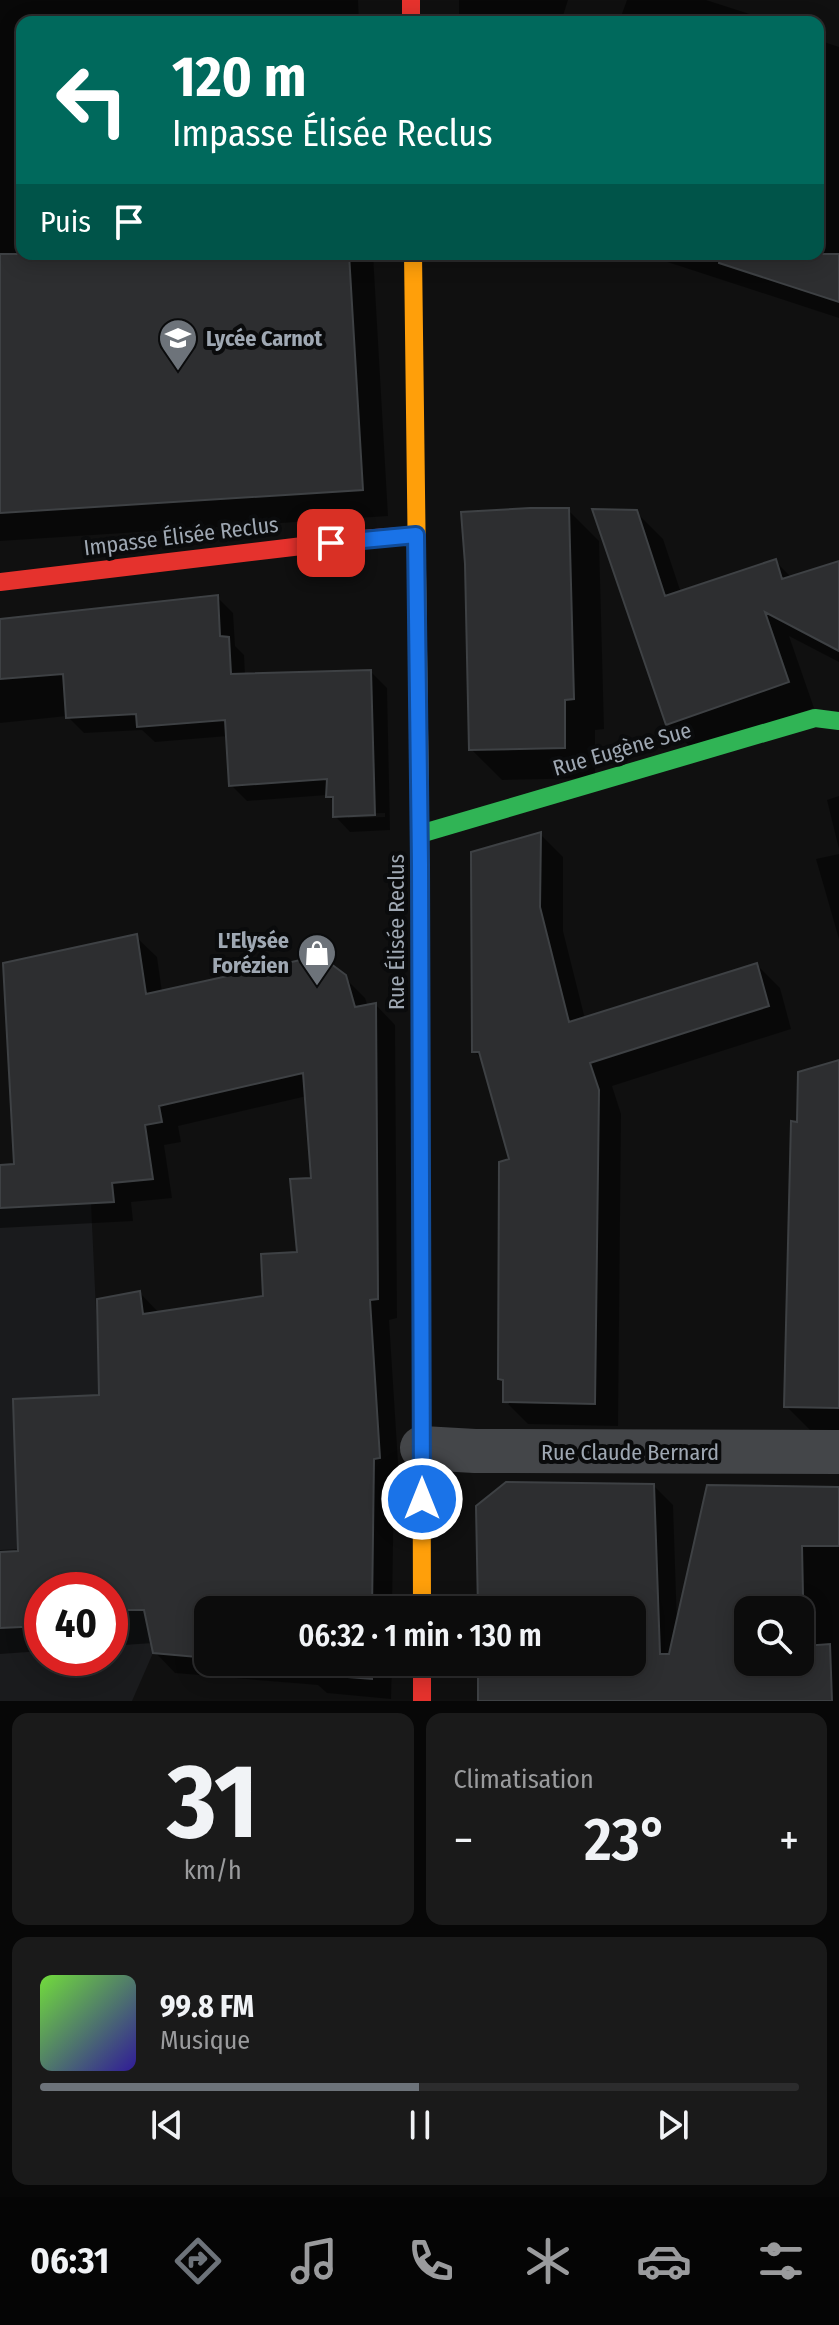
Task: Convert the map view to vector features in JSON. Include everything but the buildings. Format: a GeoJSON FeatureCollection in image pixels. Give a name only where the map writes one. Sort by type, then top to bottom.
{"type":"FeatureCollection","features":[{"type":"Feature","properties":{"kind":"street","name":"Rue Élisée Reclus"},"geometry":{"type":"LineString","coordinates":[[413,260],[420,834],[422,1596]]}},
{"type":"Feature","properties":{"kind":"street","name":"Impasse Élisée Reclus"},"geometry":{"type":"LineString","coordinates":[[0,582],[416,535]]}},
{"type":"Feature","properties":{"kind":"street","name":"Rue Eugène Sue"},"geometry":{"type":"LineString","coordinates":[[420,834],[815,718],[839,721]]}},
{"type":"Feature","properties":{"kind":"street","name":"Rue Claude Bernard"},"geometry":{"type":"LineString","coordinates":[[422,1448],[475,1451],[839,1452]]}},
{"type":"Feature","properties":{"kind":"street"},"geometry":{"type":"LineString","coordinates":[[422,1676],[422,1701]]}},
{"type":"Feature","properties":{"kind":"shaded area"},"geometry":{"type":"Polygon","coordinates":[[[89,1160],[100,1396],[153,1653],[132,1701],[0,1701],[0,1165],[89,1160]]]}},
{"type":"Feature","properties":{"kind":"traffic: fast"},"geometry":{"type":"LineString","coordinates":[[420,834],[815,718],[839,721]]}},
{"type":"Feature","properties":{"kind":"traffic: fast"},"geometry":{"type":"LineString","coordinates":[[420,806],[421,1271]]}},
{"type":"Feature","properties":{"kind":"traffic: slow"},"geometry":{"type":"LineString","coordinates":[[413,260],[420,806]]}},
{"type":"Feature","properties":{"kind":"traffic: slow"},"geometry":{"type":"LineString","coordinates":[[421,1271],[422,1596]]}},
{"type":"Feature","properties":{"kind":"traffic: jam"},"geometry":{"type":"LineString","coordinates":[[411,0],[411,16]]}},
{"type":"Feature","properties":{"kind":"traffic: jam"},"geometry":{"type":"LineString","coordinates":[[0,582],[416,535]]}},
{"type":"Feature","properties":{"kind":"traffic: jam"},"geometry":{"type":"LineString","coordinates":[[422,1676],[422,1701]]}},
{"type":"Feature","properties":{"kind":"place","name":"Lycée Carnot"},"geometry":{"type":"Point","coordinates":[178,372]}},
{"type":"Feature","properties":{"kind":"place","name":"L'Elysée Forézien"},"geometry":{"type":"Point","coordinates":[317,987]}},
{"type":"Feature","properties":{"kind":"route"},"geometry":{"type":"LineString","coordinates":[[331,543],[416,535],[422,1499]]}}]}
